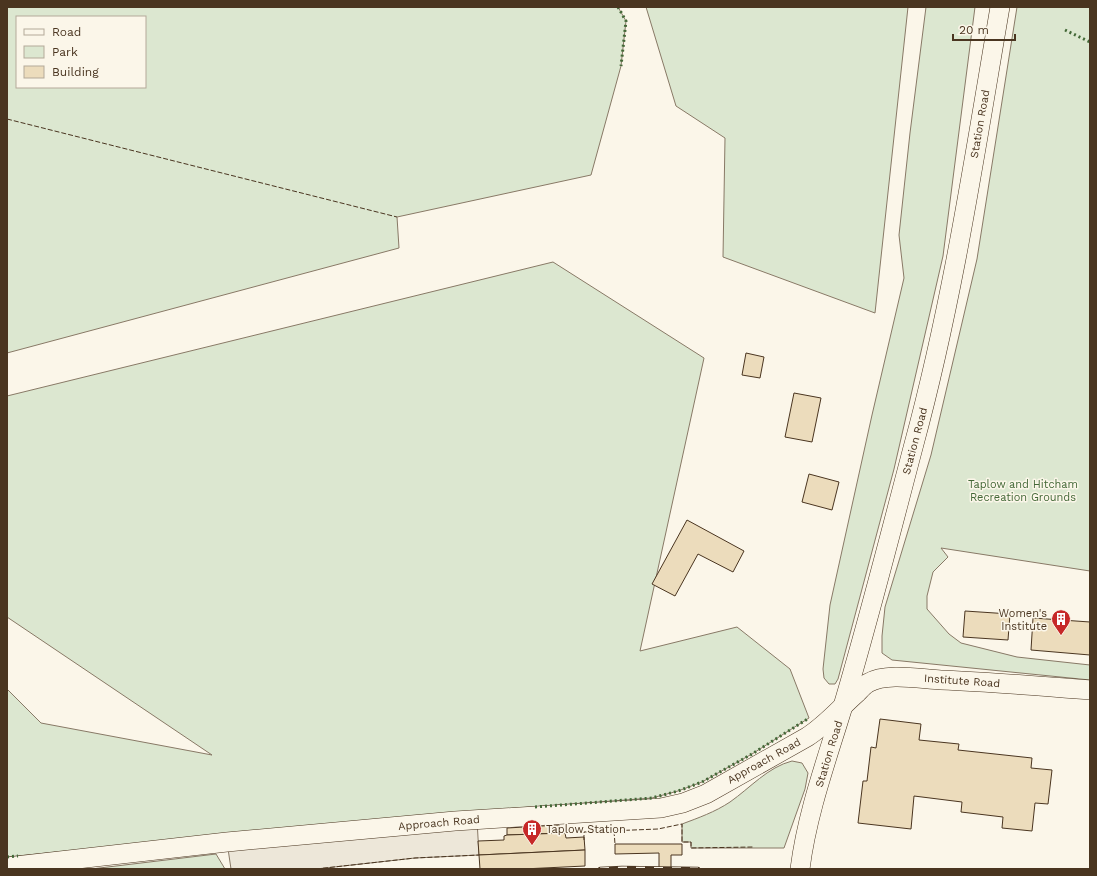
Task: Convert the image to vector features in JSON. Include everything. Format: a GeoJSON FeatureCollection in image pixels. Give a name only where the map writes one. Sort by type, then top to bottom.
{"type":"FeatureCollection","features":[{"type":"Feature","properties":{"kind":"street","name":"Station Road"},"geometry":{"type":"LineString","coordinates":[[800,869],[820,782],[844,704],[926,401],[958,254],[1000,7]]}},
{"type":"Feature","properties":{"kind":"street","name":"Institute Road"},"geometry":{"type":"LineString","coordinates":[[844,704],[868,683],[882,678],[966,681],[1090,690]]}},
{"type":"Feature","properties":{"kind":"street","name":"Approach Road"},"geometry":{"type":"LineString","coordinates":[[7,867],[227,842],[455,821],[661,808],[683,803],[706,794],[798,742],[815,732],[844,704]]}},
{"type":"Feature","properties":{"kind":"green space"},"geometry":{"type":"Polygon","coordinates":[[[7,7],[618,7],[626,21],[621,66],[591,175],[397,217],[399,248],[7,353],[7,7]]]}},
{"type":"Feature","properties":{"kind":"green space"},"geometry":{"type":"Polygon","coordinates":[[[646,7],[908,7],[875,313],[723,257],[725,138],[676,106],[646,7]]]}},
{"type":"Feature","properties":{"kind":"green space"},"geometry":{"type":"Polygon","coordinates":[[[926,7],[975,7],[943,256],[894,469],[838,679],[835,684],[829,684],[824,678],[823,669],[830,605],[904,278],[899,235],[926,7]]]}},
{"type":"Feature","properties":{"kind":"green space","name":"Taplow and Hitcham Recreation Grounds"},"geometry":{"type":"Polygon","coordinates":[[[1017,7],[1090,7],[1090,571],[941,548],[948,557],[933,572],[927,596],[927,609],[949,634],[961,643],[1017,657],[1090,665],[1090,680],[892,660],[882,653],[885,607],[931,455],[977,259],[1017,7]]]}},
{"type":"Feature","properties":{"kind":"green space"},"geometry":{"type":"Polygon","coordinates":[[[553,262],[704,358],[640,651],[737,627],[790,669],[809,718],[752,754],[702,782],[678,791],[652,798],[450,813],[7,857],[7,689],[41,723],[212,755],[7,617],[7,396],[553,262]]]}},
{"type":"Feature","properties":{"kind":"green space"},"geometry":{"type":"Polygon","coordinates":[[[792,761],[802,763],[808,773],[805,789],[784,848],[691,848],[691,842],[682,842],[682,824],[724,806],[767,773],[792,761]]]}},
{"type":"Feature","properties":{"kind":"green space"},"geometry":{"type":"Polygon","coordinates":[[[216,854],[225,869],[91,869],[216,854]]]}},
{"type":"Feature","properties":{"kind":"shaded area"},"geometry":{"type":"Polygon","coordinates":[[[477,820],[479,855],[415,858],[316,869],[231,869],[227,842],[477,820]]]}},
{"type":"Feature","properties":{"kind":"building"},"geometry":{"type":"Polygon","coordinates":[[[746,353],[764,357],[760,378],[742,375],[746,353]]]}},
{"type":"Feature","properties":{"kind":"building"},"geometry":{"type":"Polygon","coordinates":[[[794,393],[821,398],[812,442],[785,437],[794,393]]]}},
{"type":"Feature","properties":{"kind":"building"},"geometry":{"type":"Polygon","coordinates":[[[809,474],[839,482],[832,510],[802,502],[809,474]]]}},
{"type":"Feature","properties":{"kind":"building"},"geometry":{"type":"Polygon","coordinates":[[[687,520],[744,551],[733,572],[698,554],[675,596],[652,584],[687,520]]]}},
{"type":"Feature","properties":{"kind":"building"},"geometry":{"type":"Polygon","coordinates":[[[965,611],[1010,614],[1008,640],[963,637],[965,611]]]}},
{"type":"Feature","properties":{"kind":"building","name":"Women's Institute"},"geometry":{"type":"Polygon","coordinates":[[[1033,618],[1090,622],[1090,655],[1031,650],[1033,618]]]}},
{"type":"Feature","properties":{"kind":"building"},"geometry":{"type":"Polygon","coordinates":[[[880,719],[921,724],[919,740],[959,744],[958,750],[1032,758],[1031,768],[1052,770],[1048,804],[1035,803],[1032,831],[1002,828],[1003,817],[961,812],[962,802],[914,796],[911,829],[858,823],[863,781],[867,781],[871,747],[876,748],[880,719]]]}},
{"type":"Feature","properties":{"kind":"building"},"geometry":{"type":"Polygon","coordinates":[[[559,825],[560,833],[507,835],[507,828],[559,825]]]}},
{"type":"Feature","properties":{"kind":"building","name":"Taplow Station"},"geometry":{"type":"Polygon","coordinates":[[[565,833],[566,838],[584,837],[585,850],[479,855],[478,841],[504,840],[504,836],[507,835],[565,833]]]}},
{"type":"Feature","properties":{"kind":"building"},"geometry":{"type":"Polygon","coordinates":[[[615,844],[682,844],[682,855],[671,855],[671,869],[659,869],[659,853],[615,854],[615,844]]]}},
{"type":"Feature","properties":{"kind":"building"},"geometry":{"type":"Polygon","coordinates":[[[585,850],[585,866],[523,869],[480,869],[479,855],[585,850]]]}},
{"type":"Feature","properties":{"kind":"railway"},"geometry":{"type":"LineString","coordinates":[[600,869],[698,869]]}},
{"type":"Feature","properties":{"kind":"hedge"},"geometry":{"type":"LineString","coordinates":[[618,7],[626,21],[621,66]]}},
{"type":"Feature","properties":{"kind":"hedge"},"geometry":{"type":"LineString","coordinates":[[1065,30],[1090,42]]}},
{"type":"Feature","properties":{"kind":"hedge"},"geometry":{"type":"LineString","coordinates":[[535,807],[652,798],[678,791],[702,782],[752,754],[809,718]]}},
{"type":"Feature","properties":{"kind":"hedge"},"geometry":{"type":"LineString","coordinates":[[7,857],[18,856]]}},
{"type":"Feature","properties":{"kind":"fence"},"geometry":{"type":"LineString","coordinates":[[7,119],[397,217]]}},
{"type":"Feature","properties":{"kind":"fence"},"geometry":{"type":"LineString","coordinates":[[584,840],[584,832],[658,829],[682,824],[682,842],[691,842],[691,848],[753,847]]}},
{"type":"Feature","properties":{"kind":"fence"},"geometry":{"type":"LineString","coordinates":[[614,831],[615,844]]}},
{"type":"Feature","properties":{"kind":"fence"},"geometry":{"type":"LineString","coordinates":[[316,869],[415,858],[479,855]]}},
{"type":"Feature","properties":{"kind":"place","name":"Women's Institute"},"geometry":{"type":"Point","coordinates":[1061,636]}},
{"type":"Feature","properties":{"kind":"place","name":"Taplow Station"},"geometry":{"type":"Point","coordinates":[532,846]}}]}
